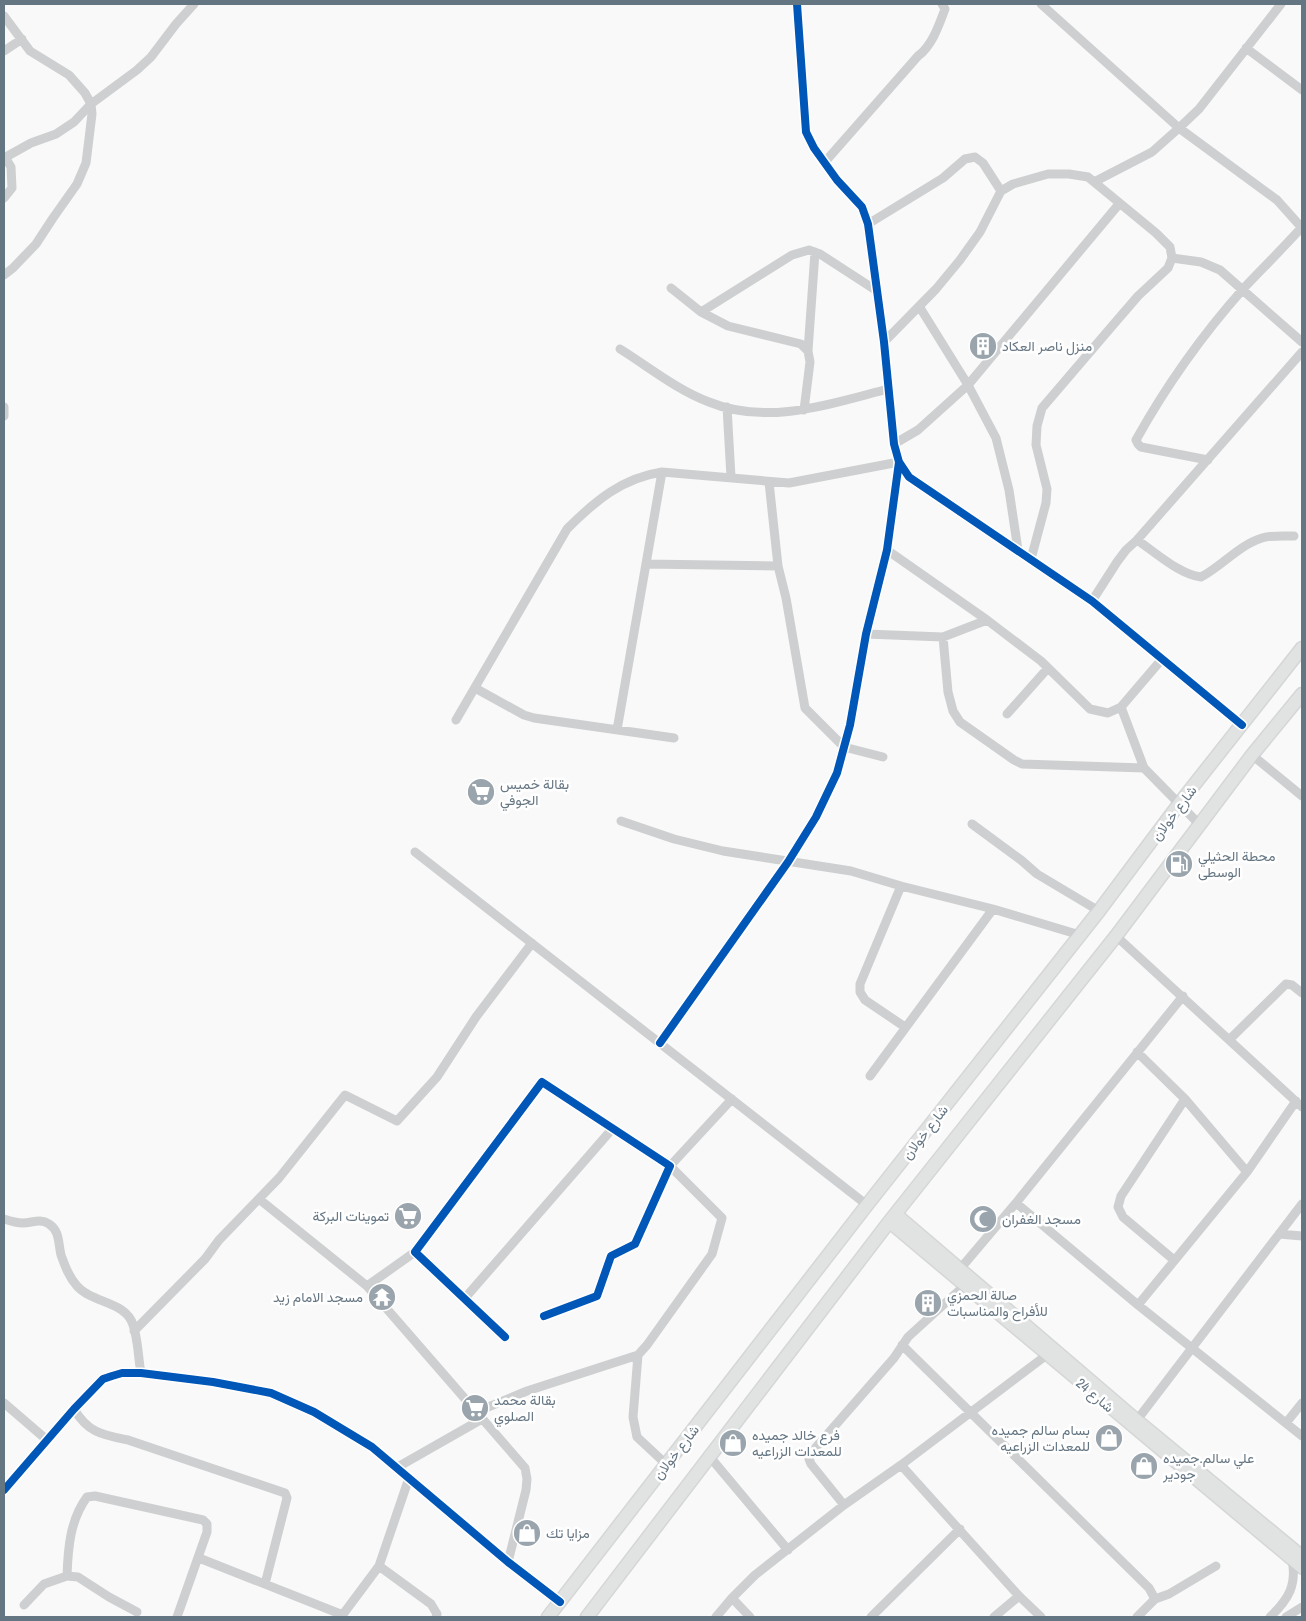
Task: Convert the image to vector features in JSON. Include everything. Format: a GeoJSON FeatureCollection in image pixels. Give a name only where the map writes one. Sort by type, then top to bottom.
{"type":"FeatureCollection","features":[{"type":"Feature","properties":{"kind":"main road","name":"شارع خولان"},"geometry":{"type":"LineString","coordinates":[[548,1617],[1302,648]]}},
{"type":"Feature","properties":{"kind":"main road","name":"شارع خولان"},"geometry":{"type":"LineString","coordinates":[[587,1617],[892,1218],[1116,936],[1252,755],[1302,694]]}},
{"type":"Feature","properties":{"kind":"street"},"geometry":{"type":"LineString","coordinates":[[4,198],[12,188],[10,167],[4,157],[31,143],[56,134],[74,122],[91,104],[137,70],[151,57],[194,4]]}},
{"type":"Feature","properties":{"kind":"street"},"geometry":{"type":"LineString","coordinates":[[808,4],[797,5],[806,132],[824,163],[862,207],[868,224],[884,342],[894,444],[899,462],[909,477],[1092,601],[1242,725]]}},
{"type":"Feature","properties":{"kind":"street"},"geometry":{"type":"LineString","coordinates":[[824,163],[918,56],[925,51],[945,9],[942,4]]}},
{"type":"Feature","properties":{"kind":"street"},"geometry":{"type":"LineString","coordinates":[[1041,4],[1179,128],[1277,200],[1302,228],[1243,289],[1214,325],[1174,378],[1136,440],[1142,447],[1208,460]]}},
{"type":"Feature","properties":{"kind":"street"},"geometry":{"type":"LineString","coordinates":[[1094,182],[1152,152],[1199,109],[1281,4]]}},
{"type":"Feature","properties":{"kind":"street"},"geometry":{"type":"LineString","coordinates":[[4,16],[30,51],[70,75],[85,93],[91,104],[92,114],[86,163],[77,184],[36,244],[4,275]]}},
{"type":"Feature","properties":{"kind":"street"},"geometry":{"type":"LineString","coordinates":[[4,51],[22,39]]}},
{"type":"Feature","properties":{"kind":"street"},"geometry":{"type":"LineString","coordinates":[[1246,48],[1302,90]]}},
{"type":"Feature","properties":{"kind":"street"},"geometry":{"type":"LineString","coordinates":[[868,224],[943,178],[965,159],[975,157],[983,164],[1001,191]]}},
{"type":"Feature","properties":{"kind":"street"},"geometry":{"type":"LineString","coordinates":[[884,342],[960,260],[980,232],[1001,191],[1012,184],[1048,174],[1069,174],[1088,177],[1156,233],[1170,247],[1172,258],[1168,268],[1125,310],[1042,408],[1037,426],[1036,444],[1047,489],[1046,503],[1031,559]]}},
{"type":"Feature","properties":{"kind":"street"},"geometry":{"type":"LineString","coordinates":[[894,444],[918,430],[968,385],[1119,204]]}},
{"type":"Feature","properties":{"kind":"street"},"geometry":{"type":"LineString","coordinates":[[701,312],[792,255],[809,250],[820,254],[877,291]]}},
{"type":"Feature","properties":{"kind":"street"},"geometry":{"type":"LineString","coordinates":[[804,410],[810,362],[808,351],[815,252]]}},
{"type":"Feature","properties":{"kind":"street"},"geometry":{"type":"LineString","coordinates":[[1172,258],[1201,262],[1220,270],[1302,342]]}},
{"type":"Feature","properties":{"kind":"street"},"geometry":{"type":"LineString","coordinates":[[671,288],[701,312],[728,326],[800,344],[808,351]]}},
{"type":"Feature","properties":{"kind":"street"},"geometry":{"type":"LineString","coordinates":[[919,306],[968,385],[996,438],[1009,490],[1018,550]]}},
{"type":"Feature","properties":{"kind":"street"},"geometry":{"type":"LineString","coordinates":[[620,349],[679,386],[709,402],[745,412],[804,410],[888,389]]}},
{"type":"Feature","properties":{"kind":"street"},"geometry":{"type":"LineString","coordinates":[[1092,601],[1126,550],[1137,540],[1302,352]]}},
{"type":"Feature","properties":{"kind":"street"},"geometry":{"type":"LineString","coordinates":[[4,407],[4,416]]}},
{"type":"Feature","properties":{"kind":"street"},"geometry":{"type":"LineString","coordinates":[[727,407],[731,477]]}},
{"type":"Feature","properties":{"kind":"street"},"geometry":{"type":"LineString","coordinates":[[456,720],[567,529],[583,513],[630,480],[646,474],[662,472],[789,483],[899,462]]}},
{"type":"Feature","properties":{"kind":"street"},"geometry":{"type":"LineString","coordinates":[[660,1043],[788,862],[816,817],[837,774],[850,725],[866,634],[887,550],[899,462]]}},
{"type":"Feature","properties":{"kind":"street"},"geometry":{"type":"LineString","coordinates":[[617,730],[662,472]]}},
{"type":"Feature","properties":{"kind":"street"},"geometry":{"type":"LineString","coordinates":[[769,482],[778,566],[786,598],[805,708],[844,747],[883,757]]}},
{"type":"Feature","properties":{"kind":"street"},"geometry":{"type":"LineString","coordinates":[[1137,540],[1182,571],[1201,578],[1249,544],[1262,538],[1294,536]]}},
{"type":"Feature","properties":{"kind":"street"},"geometry":{"type":"LineString","coordinates":[[887,550],[987,620],[1048,668],[1090,710],[1108,714],[1121,706],[1162,659]]}},
{"type":"Feature","properties":{"kind":"street"},"geometry":{"type":"LineString","coordinates":[[646,564],[778,566]]}},
{"type":"Feature","properties":{"kind":"street"},"geometry":{"type":"LineString","coordinates":[[866,634],[943,637],[987,620]]}},
{"type":"Feature","properties":{"kind":"street"},"geometry":{"type":"LineString","coordinates":[[943,637],[948,692],[953,711],[960,722],[1014,760],[1022,764],[1144,768]]}},
{"type":"Feature","properties":{"kind":"street"},"geometry":{"type":"LineString","coordinates":[[1007,714],[1048,668]]}},
{"type":"Feature","properties":{"kind":"street"},"geometry":{"type":"LineString","coordinates":[[475,688],[534,718],[674,738]]}},
{"type":"Feature","properties":{"kind":"street"},"geometry":{"type":"LineString","coordinates":[[1121,706],[1144,768],[1200,825]]}},
{"type":"Feature","properties":{"kind":"street"},"geometry":{"type":"LineString","coordinates":[[1252,755],[1302,796]]}},
{"type":"Feature","properties":{"kind":"street"},"geometry":{"type":"LineString","coordinates":[[621,821],[723,851],[851,871],[901,886],[993,909],[1080,935]]}},
{"type":"Feature","properties":{"kind":"street"},"geometry":{"type":"LineString","coordinates":[[972,824],[1037,874],[1099,911]]}},
{"type":"Feature","properties":{"kind":"street"},"geometry":{"type":"LineString","coordinates":[[415,852],[868,1205]]}},
{"type":"Feature","properties":{"kind":"street"},"geometry":{"type":"LineString","coordinates":[[901,886],[860,984],[860,992],[865,1000],[904,1027]]}},
{"type":"Feature","properties":{"kind":"street"},"geometry":{"type":"LineString","coordinates":[[870,1076],[904,1027],[993,909]]}},
{"type":"Feature","properties":{"kind":"street"},"geometry":{"type":"LineString","coordinates":[[1116,936],[1299,1104],[1247,1172],[1138,1305]]}},
{"type":"Feature","properties":{"kind":"street"},"geometry":{"type":"LineString","coordinates":[[134,1331],[205,1259],[220,1240],[279,1178],[345,1095],[397,1121],[437,1077],[476,1017],[532,943]]}},
{"type":"Feature","properties":{"kind":"street"},"geometry":{"type":"LineString","coordinates":[[1230,1039],[1286,984],[1292,985],[1302,993]]}},
{"type":"Feature","properties":{"kind":"street"},"geometry":{"type":"LineString","coordinates":[[960,1269],[1016,1203],[1183,996]]}},
{"type":"Feature","properties":{"kind":"street"},"geometry":{"type":"LineString","coordinates":[[1136,1052],[1185,1099],[1247,1172]]}},
{"type":"Feature","properties":{"kind":"street"},"geometry":{"type":"LineString","coordinates":[[367,1286],[415,1252],[542,1082],[670,1166],[722,1218],[712,1254],[647,1345],[638,1354],[527,1391],[479,1416],[396,1468]]}},
{"type":"Feature","properties":{"kind":"street"},"geometry":{"type":"LineString","coordinates":[[544,1316],[597,1296],[611,1256],[635,1244],[670,1166],[732,1099]]}},
{"type":"Feature","properties":{"kind":"street"},"geometry":{"type":"LineString","coordinates":[[1174,1260],[1123,1217],[1118,1207],[1121,1196],[1185,1099]]}},
{"type":"Feature","properties":{"kind":"street"},"geometry":{"type":"LineString","coordinates":[[465,1298],[612,1128]]}},
{"type":"Feature","properties":{"kind":"street"},"geometry":{"type":"LineString","coordinates":[[259,1199],[367,1286],[525,1468],[526,1490],[508,1562]]}},
{"type":"Feature","properties":{"kind":"street"},"geometry":{"type":"LineString","coordinates":[[1016,1203],[1138,1305],[1302,1436]]}},
{"type":"Feature","properties":{"kind":"street"},"geometry":{"type":"LineString","coordinates":[[1137,1420],[1302,1204]]}},
{"type":"Feature","properties":{"kind":"street","name":"شارع 24"},"geometry":{"type":"LineString","coordinates":[[892,1218],[960,1269],[1050,1352],[1297,1558]]}},
{"type":"Feature","properties":{"kind":"street","name":"شارع 24"},"geometry":{"type":"LineString","coordinates":[[892,1218],[964,1286],[1137,1420],[1297,1558],[1302,1568]]}},
{"type":"Feature","properties":{"kind":"street"},"geometry":{"type":"LineString","coordinates":[[4,1219],[25,1223],[38,1220],[54,1228],[58,1236],[67,1271],[76,1285],[86,1295],[111,1305],[125,1313],[131,1320],[141,1374]]}},
{"type":"Feature","properties":{"kind":"street"},"geometry":{"type":"LineString","coordinates":[[1279,1234],[1302,1236]]}},
{"type":"Feature","properties":{"kind":"street"},"geometry":{"type":"LineString","coordinates":[[415,1252],[505,1337]]}},
{"type":"Feature","properties":{"kind":"street"},"geometry":{"type":"LineString","coordinates":[[844,1505],[811,1464],[809,1459],[811,1453],[894,1358],[908,1337],[964,1286]]}},
{"type":"Feature","properties":{"kind":"street"},"geometry":{"type":"LineString","coordinates":[[902,1345],[1149,1588],[1155,1599]]}},
{"type":"Feature","properties":{"kind":"street"},"geometry":{"type":"LineString","coordinates":[[716,1617],[755,1575],[844,1505],[901,1465],[1050,1352]]}},
{"type":"Feature","properties":{"kind":"street"},"geometry":{"type":"LineString","coordinates":[[638,1354],[633,1417],[637,1437],[667,1464]]}},
{"type":"Feature","properties":{"kind":"street"},"geometry":{"type":"LineString","coordinates":[[4,1490],[74,1409],[103,1379],[122,1373],[141,1374],[213,1382],[271,1393],[314,1412],[372,1447],[508,1562],[560,1602]]}},
{"type":"Feature","properties":{"kind":"street"},"geometry":{"type":"LineString","coordinates":[[1286,1423],[1302,1402]]}},
{"type":"Feature","properties":{"kind":"street"},"geometry":{"type":"LineString","coordinates":[[4,1403],[47,1440]]}},
{"type":"Feature","properties":{"kind":"street"},"geometry":{"type":"LineString","coordinates":[[74,1409],[80,1420],[90,1429],[102,1434],[128,1440],[285,1493],[287,1498],[265,1584]]}},
{"type":"Feature","properties":{"kind":"street"},"geometry":{"type":"LineString","coordinates":[[710,1457],[788,1550]]}},
{"type":"Feature","properties":{"kind":"street"},"geometry":{"type":"LineString","coordinates":[[901,1465],[1019,1596],[1041,1617]]}},
{"type":"Feature","properties":{"kind":"street"},"geometry":{"type":"LineString","coordinates":[[199,1558],[342,1616],[379,1566],[409,1478]]}},
{"type":"Feature","properties":{"kind":"street"},"geometry":{"type":"LineString","coordinates":[[67,1576],[71,1530],[82,1503],[87,1497],[95,1496],[203,1520],[207,1524],[208,1532],[177,1617]]}},
{"type":"Feature","properties":{"kind":"street"},"geometry":{"type":"LineString","coordinates":[[870,1617],[960,1529]]}},
{"type":"Feature","properties":{"kind":"street"},"geometry":{"type":"LineString","coordinates":[[1270,1617],[1288,1596],[1293,1585],[1297,1558]]}},
{"type":"Feature","properties":{"kind":"street"},"geometry":{"type":"LineString","coordinates":[[379,1566],[432,1604],[437,1614],[436,1617]]}},
{"type":"Feature","properties":{"kind":"street"},"geometry":{"type":"LineString","coordinates":[[1137,1617],[1155,1599],[1169,1594],[1216,1566]]}},
{"type":"Feature","properties":{"kind":"street"},"geometry":{"type":"LineString","coordinates":[[24,1605],[44,1584],[67,1576],[78,1577],[137,1612]]}},
{"type":"Feature","properties":{"kind":"street"},"geometry":{"type":"LineString","coordinates":[[994,1617],[1019,1596]]}},
{"type":"Feature","properties":{"kind":"street"},"geometry":{"type":"LineString","coordinates":[[1286,1617],[1301,1607],[1288,1596]]}},
{"type":"Feature","properties":{"kind":"street"},"geometry":{"type":"LineString","coordinates":[[732,1598],[750,1617]]}},
{"type":"Feature","properties":{"kind":"cycle path"},"geometry":{"type":"LineString","coordinates":[[797,4],[806,132],[814,148],[837,180],[862,207],[868,224],[884,342],[894,444],[899,462],[909,477],[1092,601],[1242,725]]}},
{"type":"Feature","properties":{"kind":"cycle path"},"geometry":{"type":"LineString","coordinates":[[660,1043],[788,862],[816,817],[837,773],[850,725],[866,634],[887,550],[899,462]]}},
{"type":"Feature","properties":{"kind":"cycle path"},"geometry":{"type":"LineString","coordinates":[[505,1337],[415,1252],[542,1082],[670,1166],[635,1244],[611,1256],[597,1296],[544,1316]]}},
{"type":"Feature","properties":{"kind":"cycle path"},"geometry":{"type":"LineString","coordinates":[[4,1490],[74,1409],[103,1379],[122,1373],[141,1373],[213,1382],[271,1393],[314,1412],[372,1447],[508,1562],[560,1602]]}},
{"type":"Feature","properties":{"kind":"place","name":"منزل ناصر العكاد"},"geometry":{"type":"Point","coordinates":[983,346]}},
{"type":"Feature","properties":{"kind":"place","name":"بقالة خميس الجوفي"},"geometry":{"type":"Point","coordinates":[481,792]}},
{"type":"Feature","properties":{"kind":"place","name":"محطة الحثيلي الوسطى"},"geometry":{"type":"Point","coordinates":[1179,864]}},
{"type":"Feature","properties":{"kind":"place","name":"تموينات البركة"},"geometry":{"type":"Point","coordinates":[408,1216]}},
{"type":"Feature","properties":{"kind":"place","name":"مسجد الغفران"},"geometry":{"type":"Point","coordinates":[983,1219]}},
{"type":"Feature","properties":{"kind":"place","name":"مسجد الامام زيد"},"geometry":{"type":"Point","coordinates":[382,1297]}},
{"type":"Feature","properties":{"kind":"place","name":"صالة الحمزي للأفراح والمناسبات"},"geometry":{"type":"Point","coordinates":[928,1303]}},
{"type":"Feature","properties":{"kind":"place","name":"بقالة محمد الصلوي"},"geometry":{"type":"Point","coordinates":[475,1408]}},
{"type":"Feature","properties":{"kind":"place","name":"بسام سالم جميده للمعدات الزراعيه"},"geometry":{"type":"Point","coordinates":[1109,1438]}},
{"type":"Feature","properties":{"kind":"place","name":"فرع خالد جميده للمعدات الزراعيه"},"geometry":{"type":"Point","coordinates":[733,1443]}},
{"type":"Feature","properties":{"kind":"place","name":"علي سالم.جميده جودير"},"geometry":{"type":"Point","coordinates":[1144,1466]}},
{"type":"Feature","properties":{"kind":"place","name":"مزايا تك"},"geometry":{"type":"Point","coordinates":[527,1533]}}]}
